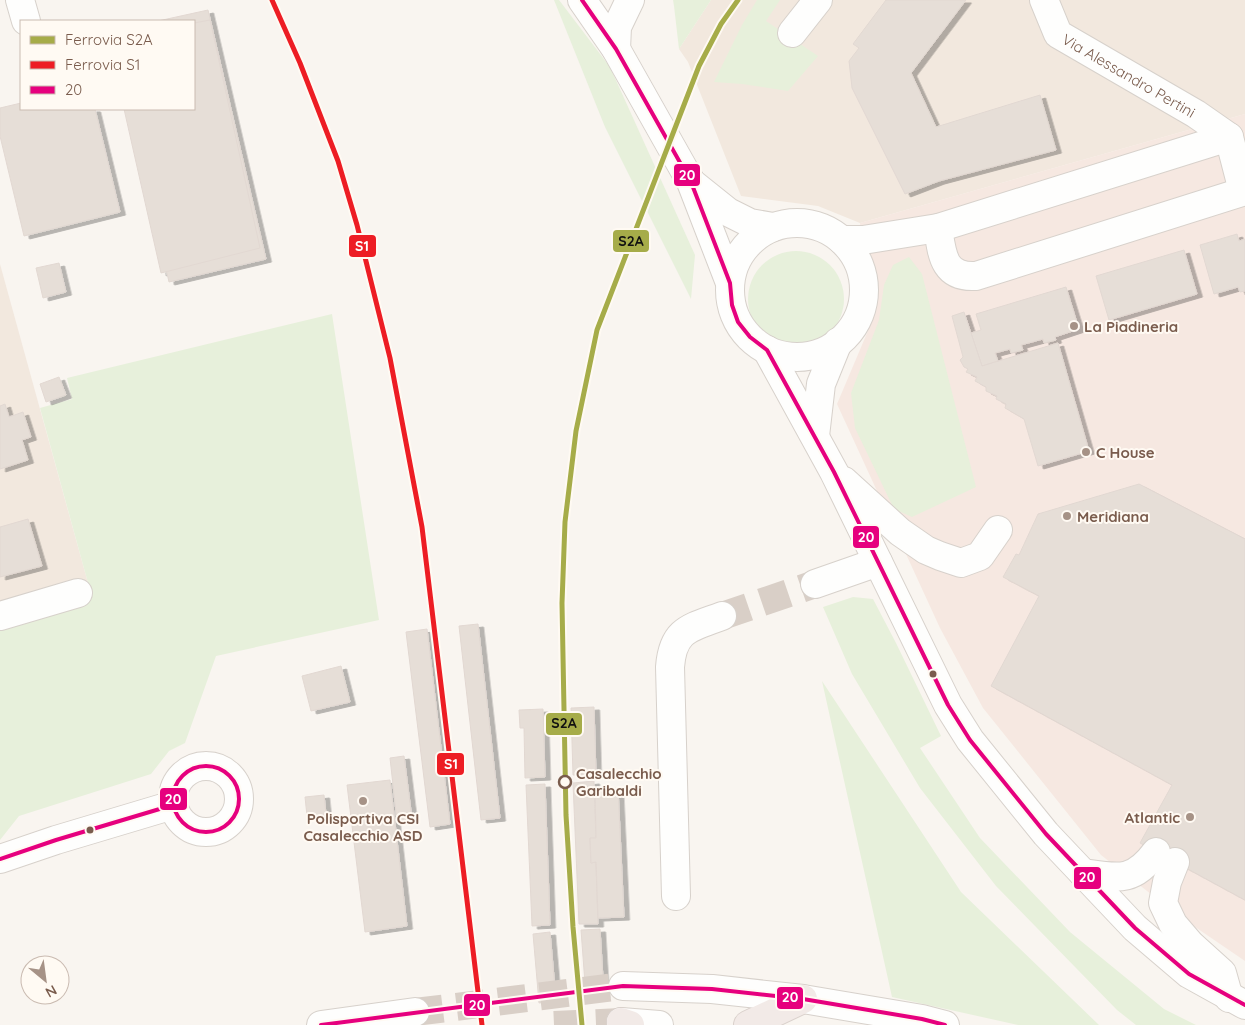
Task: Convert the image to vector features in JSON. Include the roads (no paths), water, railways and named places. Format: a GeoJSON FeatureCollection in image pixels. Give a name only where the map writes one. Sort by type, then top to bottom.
{"type":"FeatureCollection","features":[{"type":"Feature","properties":{"kind":"highway"},"geometry":{"type":"LineString","coordinates":[[748,1025],[803,999]]}},
{"type":"Feature","properties":{"kind":"street"},"geometry":{"type":"LineString","coordinates":[[20,0],[26,20]]}},
{"type":"Feature","properties":{"kind":"street"},"geometry":{"type":"LineString","coordinates":[[582,0],[590,4],[614,6],[625,0]]}},
{"type":"Feature","properties":{"kind":"street"},"geometry":{"type":"LineString","coordinates":[[582,0],[616,49],[691,182],[730,282]]}},
{"type":"Feature","properties":{"kind":"street"},"geometry":{"type":"LineString","coordinates":[[616,49],[617,27],[630,0]]}},
{"type":"Feature","properties":{"kind":"street"},"geometry":{"type":"LineString","coordinates":[[792,33],[818,0]]}},
{"type":"Feature","properties":{"kind":"street","name":"Via Alessandro Pertini"},"geometry":{"type":"LineString","coordinates":[[1044,0],[1058,34],[1196,114],[1229,138]]}},
{"type":"Feature","properties":{"kind":"street"},"geometry":{"type":"LineString","coordinates":[[849,249],[863,240],[938,228],[1229,138],[1244,191],[976,276],[965,277],[949,269],[943,257],[938,228]]}},
{"type":"Feature","properties":{"kind":"street"},"geometry":{"type":"LineString","coordinates":[[691,182],[728,212],[750,223],[773,227],[795,223],[809,224],[824,229],[849,249],[861,272],[864,289],[860,311],[852,327],[838,342],[821,352],[805,356],[786,356],[767,350],[750,338],[736,319],[730,296],[733,268],[739,255],[750,242],[773,227]]}},
{"type":"Feature","properties":{"kind":"street"},"geometry":{"type":"LineString","coordinates":[[849,249],[904,246],[921,249],[943,257]]}},
{"type":"Feature","properties":{"kind":"street"},"geometry":{"type":"LineString","coordinates":[[815,436],[821,384],[838,342]]}},
{"type":"Feature","properties":{"kind":"street"},"geometry":{"type":"LineString","coordinates":[[767,350],[834,472],[948,705],[970,740],[1046,834],[1135,928],[1189,974],[1237,1001]]}},
{"type":"Feature","properties":{"kind":"street"},"geometry":{"type":"LineString","coordinates":[[834,472],[900,532],[926,550],[940,556],[960,563],[980,556],[998,530]]}},
{"type":"Feature","properties":{"kind":"street"},"geometry":{"type":"LineString","coordinates":[[815,584],[878,562]]}},
{"type":"Feature","properties":{"kind":"street"},"geometry":{"type":"LineString","coordinates":[[0,616],[78,593]]}},
{"type":"Feature","properties":{"kind":"street"},"geometry":{"type":"LineString","coordinates":[[676,896],[671,654],[674,644],[682,634],[693,626],[722,616]]}},
{"type":"Feature","properties":{"kind":"street"},"geometry":{"type":"LineString","coordinates":[[0,859],[173,804]]}},
{"type":"Feature","properties":{"kind":"street"},"geometry":{"type":"LineString","coordinates":[[1083,873],[1116,878],[1131,875],[1148,863],[1166,857],[1167,882],[1163,904],[1173,924],[1191,946],[1222,973],[1237,1001]]}},
{"type":"Feature","properties":{"kind":"street"},"geometry":{"type":"LineString","coordinates":[[623,986],[712,988],[803,999],[922,1019],[945,1025]]}},
{"type":"Feature","properties":{"kind":"street"},"geometry":{"type":"LineString","coordinates":[[321,1025],[415,1012]]}},
{"type":"Feature","properties":{"kind":"street"},"geometry":{"type":"LineString","coordinates":[[626,1023],[659,1025]]}},
{"type":"Feature","properties":{"kind":"tunnel"},"geometry":{"type":"LineString","coordinates":[[722,616],[815,584]]}},
{"type":"Feature","properties":{"kind":"tunnel"},"geometry":{"type":"LineString","coordinates":[[415,1012],[623,986]]}},
{"type":"Feature","properties":{"kind":"tunnel"},"geometry":{"type":"LineString","coordinates":[[554,1025],[621,1022]]}},
{"type":"Feature","properties":{"kind":"rail line","name":"S1"},"geometry":{"type":"LineString","coordinates":[[272,0],[300,63],[338,161],[357,225],[390,358],[422,527],[482,1025]]}},
{"type":"Feature","properties":{"kind":"rail line","name":"S2A"},"geometry":{"type":"LineString","coordinates":[[582,1025],[573,927],[566,815],[562,603],[565,522],[576,431],[597,330],[699,66],[721,24],[738,0]]}},
{"type":"Feature","properties":{"kind":"place","name":"La Piadineria"},"geometry":{"type":"Point","coordinates":[1074,326]}},
{"type":"Feature","properties":{"kind":"place","name":"C House"},"geometry":{"type":"Point","coordinates":[1086,452]}},
{"type":"Feature","properties":{"kind":"place","name":"Meridiana"},"geometry":{"type":"Point","coordinates":[1067,516]}},
{"type":"Feature","properties":{"kind":"place","name":"Casalecchio Garibaldi"},"geometry":{"type":"Point","coordinates":[565,782]}},
{"type":"Feature","properties":{"kind":"place","name":"Polisportiva CSI Casalecchio ASD"},"geometry":{"type":"Point","coordinates":[363,801]}},
{"type":"Feature","properties":{"kind":"place","name":"Atlantic"},"geometry":{"type":"Point","coordinates":[1190,817]}}]}
